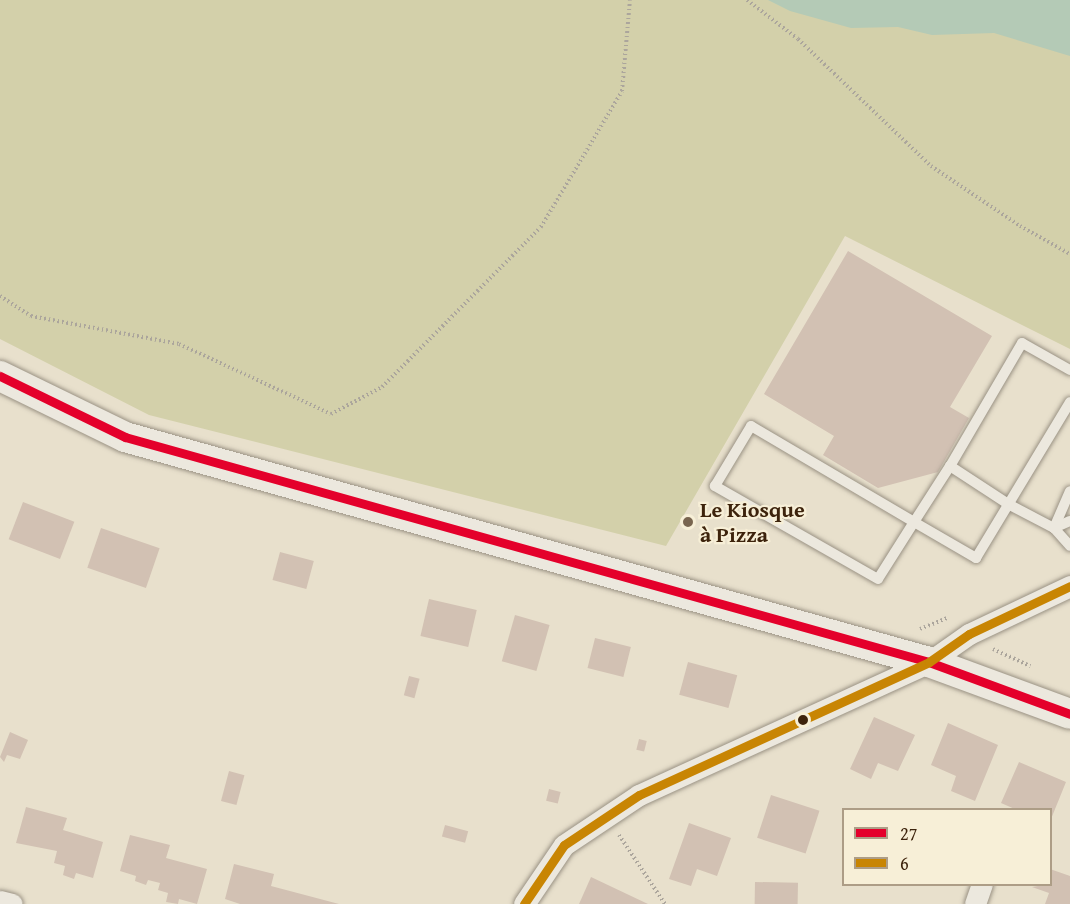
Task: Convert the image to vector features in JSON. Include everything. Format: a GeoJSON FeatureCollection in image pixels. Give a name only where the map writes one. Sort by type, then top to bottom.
{"type":"FeatureCollection","features":[{"type":"Feature","properties":{"kind":"street"},"geometry":{"type":"LineString","coordinates":[[0,376],[125,437],[929,662],[1070,714]]}},
{"type":"Feature","properties":{"kind":"street"},"geometry":{"type":"LineString","coordinates":[[524,904],[564,845],[639,795],[929,662],[969,634],[1070,586]]}},
{"type":"Feature","properties":{"kind":"street"},"geometry":{"type":"LineString","coordinates":[[975,904],[982,886]]}},
{"type":"Feature","properties":{"kind":"street"},"geometry":{"type":"LineString","coordinates":[[0,901],[12,904]]}},
{"type":"Feature","properties":{"kind":"lane"},"geometry":{"type":"LineString","coordinates":[[1070,370],[1022,343],[950,466],[914,522],[878,579],[715,486],[751,426],[914,522],[976,558],[1070,402]]}},
{"type":"Feature","properties":{"kind":"lane"},"geometry":{"type":"LineString","coordinates":[[950,466],[1008,504],[1053,528],[1070,546]]}},
{"type":"Feature","properties":{"kind":"lane"},"geometry":{"type":"LineString","coordinates":[[1053,528],[1070,491]]}},
{"type":"Feature","properties":{"kind":"lane"},"geometry":{"type":"LineString","coordinates":[[1053,528],[1070,521]]}},
{"type":"Feature","properties":{"kind":"path"},"geometry":{"type":"LineString","coordinates":[[0,296],[31,316],[179,344],[331,414],[382,387],[541,227],[622,91],[630,0]]}},
{"type":"Feature","properties":{"kind":"path"},"geometry":{"type":"LineString","coordinates":[[747,0],[798,39],[931,166],[1020,226],[1070,254]]}},
{"type":"Feature","properties":{"kind":"path"},"geometry":{"type":"LineString","coordinates":[[606,817],[665,904]]}},
{"type":"Feature","properties":{"kind":"shaded area"},"geometry":{"type":"Polygon","coordinates":[[[0,0],[1070,0],[1070,349],[845,236],[666,546],[149,415],[0,339],[0,0]]]}},
{"type":"Feature","properties":{"kind":"shaded area"},"geometry":{"type":"Polygon","coordinates":[[[768,0],[1070,0],[1070,56],[994,33],[932,35],[898,27],[851,28],[790,11],[768,0]]]}},
{"type":"Feature","properties":{"kind":"building"},"geometry":{"type":"Polygon","coordinates":[[[848,251],[992,336],[950,407],[969,418],[938,472],[878,488],[823,455],[834,436],[764,394],[848,251]]]}},
{"type":"Feature","properties":{"kind":"building"},"geometry":{"type":"Polygon","coordinates":[[[23,502],[74,522],[60,559],[9,539],[23,502]]]}},
{"type":"Feature","properties":{"kind":"building"},"geometry":{"type":"Polygon","coordinates":[[[101,528],[160,548],[146,588],[87,568],[101,528]]]}},
{"type":"Feature","properties":{"kind":"building"},"geometry":{"type":"Polygon","coordinates":[[[280,552],[314,561],[306,589],[272,580],[280,552]]]}},
{"type":"Feature","properties":{"kind":"building"},"geometry":{"type":"Polygon","coordinates":[[[429,599],[477,610],[468,647],[420,636],[429,599]]]}},
{"type":"Feature","properties":{"kind":"building"},"geometry":{"type":"Polygon","coordinates":[[[515,615],[550,625],[536,671],[502,661],[515,615]]]}},
{"type":"Feature","properties":{"kind":"building"},"geometry":{"type":"Polygon","coordinates":[[[595,638],[631,647],[623,677],[588,668],[595,638]]]}},
{"type":"Feature","properties":{"kind":"building"},"geometry":{"type":"Polygon","coordinates":[[[688,662],[737,675],[728,708],[679,695],[688,662]]]}},
{"type":"Feature","properties":{"kind":"building"},"geometry":{"type":"Polygon","coordinates":[[[409,676],[420,679],[414,698],[404,695],[409,676]]]}},
{"type":"Feature","properties":{"kind":"building"},"geometry":{"type":"Polygon","coordinates":[[[874,717],[915,735],[898,771],[878,763],[871,779],[850,769],[874,717]]]}},
{"type":"Feature","properties":{"kind":"building"},"geometry":{"type":"Polygon","coordinates":[[[948,723],[998,745],[975,801],[951,791],[956,776],[931,765],[948,723]]]}},
{"type":"Feature","properties":{"kind":"building"},"geometry":{"type":"Polygon","coordinates":[[[10,732],[28,740],[20,759],[7,755],[4,762],[0,757],[10,732]]]}},
{"type":"Feature","properties":{"kind":"building"},"geometry":{"type":"Polygon","coordinates":[[[639,739],[647,741],[644,752],[636,750],[639,739]]]}},
{"type":"Feature","properties":{"kind":"building"},"geometry":{"type":"Polygon","coordinates":[[[1019,762],[1066,782],[1052,817],[1052,808],[1012,808],[1001,803],[1019,762]]]}},
{"type":"Feature","properties":{"kind":"building"},"geometry":{"type":"Polygon","coordinates":[[[229,771],[244,775],[236,805],[221,801],[229,771]]]}},
{"type":"Feature","properties":{"kind":"building"},"geometry":{"type":"Polygon","coordinates":[[[549,789],[561,792],[558,804],[546,801],[549,789]]]}},
{"type":"Feature","properties":{"kind":"building"},"geometry":{"type":"Polygon","coordinates":[[[771,795],[820,811],[806,854],[757,838],[771,795]]]}},
{"type":"Feature","properties":{"kind":"building"},"geometry":{"type":"Polygon","coordinates":[[[26,807],[67,818],[63,830],[103,842],[93,878],[76,873],[74,879],[63,875],[65,866],[54,863],[57,851],[16,843],[26,807]]]}},
{"type":"Feature","properties":{"kind":"building"},"geometry":{"type":"Polygon","coordinates":[[[689,823],[731,838],[717,876],[697,869],[691,886],[669,879],[689,823]]]}},
{"type":"Feature","properties":{"kind":"building"},"geometry":{"type":"Polygon","coordinates":[[[445,825],[468,831],[465,843],[442,837],[445,825]]]}},
{"type":"Feature","properties":{"kind":"building"},"geometry":{"type":"Polygon","coordinates":[[[130,835],[170,845],[166,858],[207,869],[197,904],[179,899],[178,904],[166,902],[168,893],[158,890],[160,883],[148,880],[146,885],[135,881],[136,876],[120,871],[130,835]]]}},
{"type":"Feature","properties":{"kind":"building"},"geometry":{"type":"Polygon","coordinates":[[[234,864],[274,874],[271,886],[339,904],[240,904],[225,899],[234,864]]]}},
{"type":"Feature","properties":{"kind":"building"},"geometry":{"type":"Polygon","coordinates":[[[1052,870],[1070,876],[1070,904],[1045,904],[1049,893],[1032,887],[1052,886],[1052,870]]]}},
{"type":"Feature","properties":{"kind":"building"},"geometry":{"type":"Polygon","coordinates":[[[591,877],[648,904],[579,904],[591,877]]]}},
{"type":"Feature","properties":{"kind":"building"},"geometry":{"type":"Polygon","coordinates":[[[755,882],[798,883],[798,904],[755,904],[755,882]]]}},
{"type":"Feature","properties":{"kind":"transit line","name":"27"},"geometry":{"type":"LineString","coordinates":[[0,376],[125,437],[929,662],[1070,714]]}},
{"type":"Feature","properties":{"kind":"transit line","name":"6"},"geometry":{"type":"LineString","coordinates":[[524,904],[564,845],[639,795],[929,662],[969,634],[1070,586]]}},
{"type":"Feature","properties":{"kind":"place","name":"Le Kiosque à Pizza"},"geometry":{"type":"Point","coordinates":[688,522]}}]}
